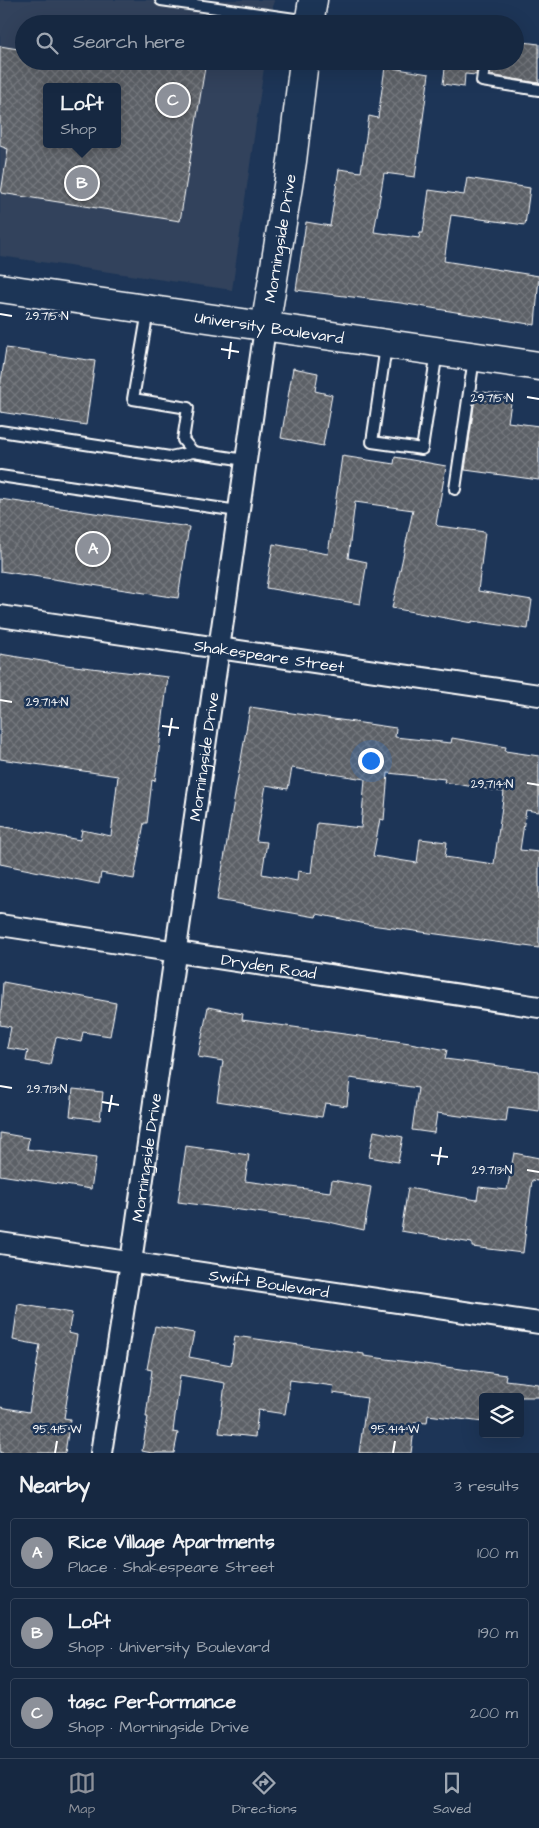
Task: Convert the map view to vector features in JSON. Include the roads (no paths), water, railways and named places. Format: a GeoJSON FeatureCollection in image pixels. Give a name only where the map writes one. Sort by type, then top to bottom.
{"type":"FeatureCollection","features":[{"type":"Feature","properties":{"kind":"main road","name":"Morningside Drive"},"geometry":{"type":"LineString","coordinates":[[265,328],[292,161],[303,70]]}},
{"type":"Feature","properties":{"kind":"main road","name":"University Boulevard"},"geometry":{"type":"LineString","coordinates":[[0,288],[265,328],[539,366]]}},
{"type":"Feature","properties":{"kind":"street","name":"Morningside Drive"},"geometry":{"type":"LineString","coordinates":[[101,1453],[131,1262],[217,648],[265,328]]}},
{"type":"Feature","properties":{"kind":"street","name":"Shakespeare Street"},"geometry":{"type":"LineString","coordinates":[[0,616],[539,695]]}},
{"type":"Feature","properties":{"kind":"street","name":"Dryden Road"},"geometry":{"type":"LineString","coordinates":[[0,925],[539,1007]]}},
{"type":"Feature","properties":{"kind":"street","name":"Swift Boulevard"},"geometry":{"type":"LineString","coordinates":[[0,1243],[539,1323]]}},
{"type":"Feature","properties":{"kind":"lane"},"geometry":{"type":"LineString","coordinates":[[161,0],[311,15]]}},
{"type":"Feature","properties":{"kind":"lane"},"geometry":{"type":"LineString","coordinates":[[484,70],[482,81],[539,90]]}},
{"type":"Feature","properties":{"kind":"lane"},"geometry":{"type":"LineString","coordinates":[[148,310],[133,399],[188,408],[184,440],[193,452]]}},
{"type":"Feature","properties":{"kind":"lane"},"geometry":{"type":"LineString","coordinates":[[386,345],[372,442],[422,449],[437,352]]}},
{"type":"Feature","properties":{"kind":"lane"},"geometry":{"type":"LineString","coordinates":[[455,489],[474,357]]}},
{"type":"Feature","properties":{"kind":"lane"},"geometry":{"type":"LineString","coordinates":[[0,432],[170,457],[193,452],[245,460]]}},
{"type":"Feature","properties":{"kind":"lane"},"geometry":{"type":"LineString","coordinates":[[0,476],[238,511]]}},
{"type":"Feature","properties":{"kind":"place","name":"tasc Performance"},"geometry":{"type":"Point","coordinates":[173,100]}},
{"type":"Feature","properties":{"kind":"place","name":"Loft"},"geometry":{"type":"Point","coordinates":[82,183]}},
{"type":"Feature","properties":{"kind":"place","name":"Rice Village Apartments"},"geometry":{"type":"Point","coordinates":[93,549]}}]}
